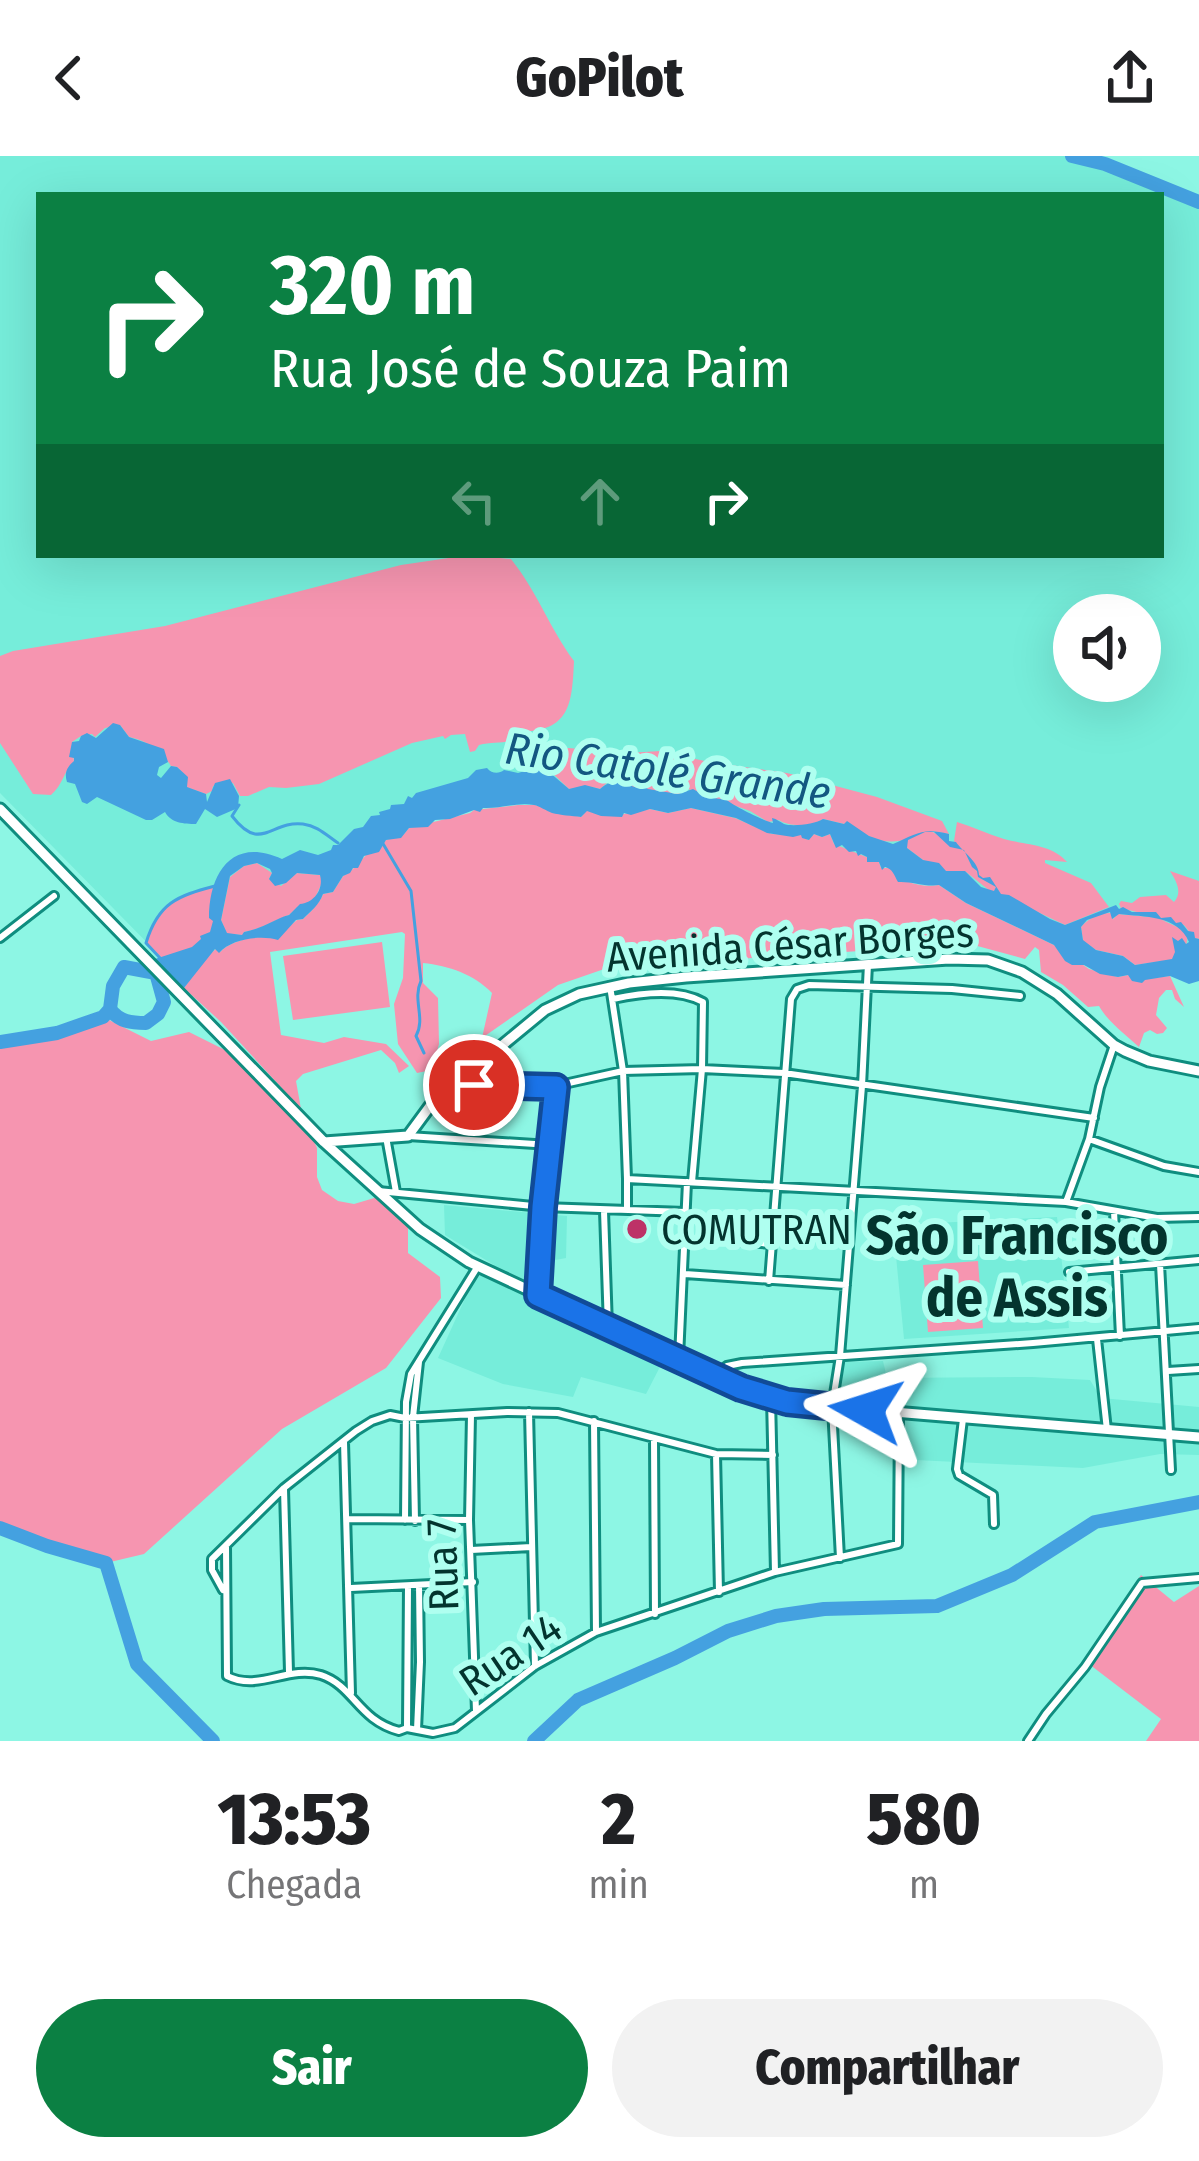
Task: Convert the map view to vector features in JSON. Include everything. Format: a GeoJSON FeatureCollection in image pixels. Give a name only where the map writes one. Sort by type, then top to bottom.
{"type":"FeatureCollection","features":[{"type":"Feature","properties":{"kind":"main road"},"geometry":{"type":"LineString","coordinates":[[0,808],[324,1142],[428,1235],[478,1266],[771,1398],[899,1414],[1199,1437]]}},
{"type":"Feature","properties":{"kind":"main road","name":"Avenida César Borges"},"geometry":{"type":"LineString","coordinates":[[408,1136],[447,1083],[488,1058],[559,1002],[610,986],[686,977],[971,958],[1004,964],[1058,994],[1114,1045],[1149,1061],[1199,1072]]}},
{"type":"Feature","properties":{"kind":"main road"},"geometry":{"type":"LineString","coordinates":[[324,1142],[408,1136]]}},
{"type":"Feature","properties":{"kind":"street"},"geometry":{"type":"LineString","coordinates":[[0,938],[54,896]]}},
{"type":"Feature","properties":{"kind":"street"},"geometry":{"type":"LineString","coordinates":[[840,1559],[832,1407],[854,1190],[868,964]]}},
{"type":"Feature","properties":{"kind":"street"},"geometry":{"type":"LineString","coordinates":[[610,986],[623,1070],[627,1210]]}},
{"type":"Feature","properties":{"kind":"street"},"geometry":{"type":"LineString","coordinates":[[769,1281],[791,999],[797,989],[952,989],[1020,996]]}},
{"type":"Feature","properties":{"kind":"street"},"geometry":{"type":"LineString","coordinates":[[613,999],[648,994],[688,996],[703,1003],[702,1070],[685,1212],[679,1359]]}},
{"type":"Feature","properties":{"kind":"street"},"geometry":{"type":"LineString","coordinates":[[1066,1202],[1114,1045]]}},
{"type":"Feature","properties":{"kind":"street"},"geometry":{"type":"LineString","coordinates":[[447,1083],[556,1087],[623,1070],[784,1073],[1094,1118]]}},
{"type":"Feature","properties":{"kind":"street"},"geometry":{"type":"LineString","coordinates":[[538,1295],[556,1087]]}},
{"type":"Feature","properties":{"kind":"street"},"geometry":{"type":"LineString","coordinates":[[408,1136],[550,1145]]}},
{"type":"Feature","properties":{"kind":"street"},"geometry":{"type":"LineString","coordinates":[[386,1137],[396,1193]]}},
{"type":"Feature","properties":{"kind":"street"},"geometry":{"type":"LineString","coordinates":[[1089,1139],[1164,1166],[1199,1172]]}},
{"type":"Feature","properties":{"kind":"street"},"geometry":{"type":"LineString","coordinates":[[626,1179],[1066,1202],[1157,1218],[1199,1216]]}},
{"type":"Feature","properties":{"kind":"street"},"geometry":{"type":"LineString","coordinates":[[377,1191],[543,1207],[685,1212]]}},
{"type":"Feature","properties":{"kind":"street"},"geometry":{"type":"LineString","coordinates":[[604,1210],[608,1328]]}},
{"type":"Feature","properties":{"kind":"street"},"geometry":{"type":"LineString","coordinates":[[1114,1211],[1120,1336]]}},
{"type":"Feature","properties":{"kind":"street"},"geometry":{"type":"LineString","coordinates":[[772,1244],[734,1241],[735,1221],[774,1223]]}},
{"type":"Feature","properties":{"kind":"street"},"geometry":{"type":"LineString","coordinates":[[1069,1272],[1199,1260]]}},
{"type":"Feature","properties":{"kind":"street"},"geometry":{"type":"LineString","coordinates":[[1160,1264],[1171,1470]]}},
{"type":"Feature","properties":{"kind":"street"},"geometry":{"type":"LineString","coordinates":[[405,1520],[409,1379],[478,1266]]}},
{"type":"Feature","properties":{"kind":"street"},"geometry":{"type":"LineString","coordinates":[[685,1274],[846,1285]]}},
{"type":"Feature","properties":{"kind":"street"},"geometry":{"type":"LineString","coordinates":[[714,1376],[742,1363],[1199,1328]]}},
{"type":"Feature","properties":{"kind":"street"},"geometry":{"type":"LineString","coordinates":[[1096,1338],[1107,1430]]}},
{"type":"Feature","properties":{"kind":"street"},"geometry":{"type":"LineString","coordinates":[[1168,1371],[1199,1369]]}},
{"type":"Feature","properties":{"kind":"street"},"geometry":{"type":"LineString","coordinates":[[771,1398],[775,1572]]}},
{"type":"Feature","properties":{"kind":"street"},"geometry":{"type":"LineString","coordinates":[[529,1412],[535,1666]]}},
{"type":"Feature","properties":{"kind":"street"},"geometry":{"type":"LineString","coordinates":[[225,1593],[210,1564],[226,1546],[284,1489],[344,1441],[372,1421],[391,1415],[558,1413],[716,1454],[772,1455]]}},
{"type":"Feature","properties":{"kind":"street","name":"Rua 7"},"geometry":{"type":"LineString","coordinates":[[471,1414],[469,1520],[476,1713]]}},
{"type":"Feature","properties":{"kind":"street","name":"Rua 14"},"geometry":{"type":"LineString","coordinates":[[226,1546],[226,1676],[260,1682],[289,1672],[323,1676],[382,1725],[399,1731],[444,1731],[476,1713],[535,1666],[596,1632],[775,1572],[898,1544],[899,1414]]}},
{"type":"Feature","properties":{"kind":"street"},"geometry":{"type":"LineString","coordinates":[[409,1417],[415,1521]]}},
{"type":"Feature","properties":{"kind":"street"},"geometry":{"type":"LineString","coordinates":[[963,1419],[959,1474],[993,1495],[994,1524]]}},
{"type":"Feature","properties":{"kind":"street"},"geometry":{"type":"LineString","coordinates":[[594,1421],[596,1632]]}},
{"type":"Feature","properties":{"kind":"street"},"geometry":{"type":"LineString","coordinates":[[654,1437],[655,1615]]}},
{"type":"Feature","properties":{"kind":"street"},"geometry":{"type":"LineString","coordinates":[[344,1441],[351,1696]]}},
{"type":"Feature","properties":{"kind":"street"},"geometry":{"type":"LineString","coordinates":[[716,1454],[719,1592]]}},
{"type":"Feature","properties":{"kind":"street"},"geometry":{"type":"LineString","coordinates":[[284,1489],[289,1672]]}},
{"type":"Feature","properties":{"kind":"street"},"geometry":{"type":"LineString","coordinates":[[346,1519],[469,1520]]}},
{"type":"Feature","properties":{"kind":"street"},"geometry":{"type":"LineString","coordinates":[[471,1550],[531,1547]]}},
{"type":"Feature","properties":{"kind":"street"},"geometry":{"type":"LineString","coordinates":[[1028,1741],[1142,1583],[1199,1578]]}},
{"type":"Feature","properties":{"kind":"street"},"geometry":{"type":"LineString","coordinates":[[349,1588],[473,1582]]}},
{"type":"Feature","properties":{"kind":"street"},"geometry":{"type":"LineString","coordinates":[[407,1728],[408,1586]]}},
{"type":"Feature","properties":{"kind":"street"},"geometry":{"type":"LineString","coordinates":[[417,1730],[419,1586]]}},
{"type":"Feature","properties":{"kind":"street"},"geometry":{"type":"LineString","coordinates":[[409,1662],[420,1662]]}},
{"type":"Feature","properties":{"kind":"shaded area"},"geometry":{"type":"Polygon","coordinates":[[[0,156],[1072,156],[1105,164],[1199,202],[1199,972],[775,829],[488,777],[170,966],[0,793],[0,156]]]}},
{"type":"Feature","properties":{"kind":"shaded area"},"geometry":{"type":"Polygon","coordinates":[[[449,558],[511,559],[574,661],[569,703],[558,721],[519,732],[515,739],[479,745],[470,752],[465,734],[412,743],[319,784],[269,787],[248,796],[240,796],[233,783],[213,786],[206,794],[186,787],[187,777],[177,767],[153,747],[129,737],[120,725],[72,742],[74,762],[58,787],[51,795],[33,794],[0,743],[0,656],[165,626],[401,565],[449,558]]]}},
{"type":"Feature","properties":{"kind":"shaded area"},"geometry":{"type":"Polygon","coordinates":[[[568,748],[660,751],[787,773],[877,797],[942,821],[949,834],[931,831],[959,847],[954,841],[957,822],[1054,852],[1067,862],[1045,863],[1091,883],[1109,907],[1065,925],[1000,894],[997,888],[990,891],[966,872],[946,871],[923,860],[907,848],[910,838],[885,841],[848,822],[823,819],[801,825],[768,822],[688,789],[678,795],[615,781],[600,789],[569,789],[545,766],[527,771],[517,761],[504,762],[513,754],[534,758],[568,748]]]}},
{"type":"Feature","properties":{"kind":"shaded area"},"geometry":{"type":"Polygon","coordinates":[[[518,805],[581,817],[587,810],[613,816],[691,808],[735,818],[772,834],[802,835],[808,840],[814,834],[830,834],[834,844],[879,862],[881,868],[890,868],[912,883],[939,885],[1054,945],[1089,969],[1136,980],[1170,976],[1184,1007],[1172,990],[1166,990],[1156,1015],[1167,1028],[1163,1033],[1144,1033],[1139,1047],[1099,1006],[1088,1007],[1041,972],[1035,947],[1025,959],[970,944],[610,967],[558,985],[482,1038],[492,993],[460,972],[423,963],[423,983],[438,998],[439,1044],[432,1070],[417,1073],[398,1044],[394,1004],[403,978],[402,932],[270,952],[281,1035],[324,1043],[344,1037],[386,1044],[409,1066],[399,1073],[381,1050],[303,1074],[296,1081],[301,1109],[184,988],[216,949],[220,952],[254,938],[275,938],[303,919],[323,894],[333,892],[343,876],[386,840],[409,828],[474,810],[518,805]]]}},
{"type":"Feature","properties":{"kind":"shaded area"},"geometry":{"type":"Polygon","coordinates":[[[257,863],[281,886],[297,873],[320,875],[323,881],[315,898],[289,915],[243,935],[227,934],[221,920],[230,877],[257,863]]]}},
{"type":"Feature","properties":{"kind":"shaded area"},"geometry":{"type":"Polygon","coordinates":[[[1170,871],[1199,881],[1199,939],[1184,925],[1162,920],[1188,936],[1185,951],[1171,960],[1135,965],[1083,941],[1081,927],[1099,915],[1160,918],[1119,904],[1166,895],[1174,902],[1178,890],[1170,871]]]}},
{"type":"Feature","properties":{"kind":"shaded area"},"geometry":{"type":"Polygon","coordinates":[[[221,884],[213,931],[203,950],[164,960],[146,943],[165,908],[221,884]]]}},
{"type":"Feature","properties":{"kind":"shaded area"},"geometry":{"type":"Polygon","coordinates":[[[382,942],[390,1007],[293,1020],[283,956],[382,942]]]}},
{"type":"Feature","properties":{"kind":"shaded area"},"geometry":{"type":"Polygon","coordinates":[[[103,1017],[151,1041],[189,1032],[237,1056],[308,1128],[317,1148],[322,1190],[338,1201],[354,1204],[381,1196],[408,1212],[408,1253],[440,1277],[441,1298],[386,1368],[282,1429],[144,1554],[106,1563],[0,1528],[0,1042],[57,1033],[103,1017]]]}},
{"type":"Feature","properties":{"kind":"shaded area"},"geometry":{"type":"Polygon","coordinates":[[[444,1205],[567,1216],[566,1258],[545,1262],[535,1302],[663,1361],[646,1394],[581,1377],[573,1397],[503,1384],[438,1358],[473,1281],[494,1265],[445,1235],[444,1205]]]}},
{"type":"Feature","properties":{"kind":"shaded area"},"geometry":{"type":"Polygon","coordinates":[[[1057,1217],[1069,1328],[904,1339],[893,1225],[1057,1217]]]}},
{"type":"Feature","properties":{"kind":"shaded area"},"geometry":{"type":"Polygon","coordinates":[[[978,1261],[983,1328],[928,1332],[923,1265],[978,1261]]]}},
{"type":"Feature","properties":{"kind":"shaded area"},"geometry":{"type":"Polygon","coordinates":[[[883,1361],[887,1378],[1090,1380],[1101,1398],[1199,1407],[1199,1455],[1160,1454],[1083,1468],[895,1459],[897,1403],[835,1395],[844,1362],[883,1361]]]}},
{"type":"Feature","properties":{"kind":"shaded area"},"geometry":{"type":"Polygon","coordinates":[[[1141,1575],[1174,1602],[1199,1586],[1199,1741],[1146,1741],[1161,1719],[1085,1661],[1141,1575]]]}},
{"type":"Feature","properties":{"kind":"water"},"geometry":{"type":"Polygon","coordinates":[[[113,723],[129,737],[164,749],[168,762],[159,767],[157,775],[161,778],[171,766],[177,767],[188,777],[187,787],[206,794],[207,802],[215,783],[230,779],[239,796],[238,808],[217,817],[205,809],[196,824],[191,824],[174,821],[165,812],[146,820],[97,797],[82,802],[75,784],[66,779],[74,761],[69,757],[72,742],[87,733],[96,738],[113,723]]]}},
{"type":"Feature","properties":{"kind":"water"},"geometry":{"type":"Polygon","coordinates":[[[542,766],[569,789],[585,785],[600,789],[614,782],[678,794],[693,789],[773,823],[772,818],[792,825],[823,819],[847,821],[893,844],[926,831],[940,832],[949,834],[949,841],[963,850],[950,847],[934,832],[908,840],[907,848],[946,871],[965,871],[981,887],[994,891],[996,887],[978,877],[965,852],[976,866],[979,875],[990,877],[1001,894],[1065,925],[1116,905],[1171,917],[1199,939],[1199,981],[1189,984],[1170,976],[1142,983],[1128,975],[1100,974],[1084,965],[1072,965],[1054,945],[939,885],[898,882],[879,862],[867,862],[867,857],[842,845],[836,848],[830,834],[814,834],[809,840],[801,835],[767,833],[736,818],[691,808],[668,813],[650,809],[622,817],[587,811],[581,817],[528,804],[474,810],[435,820],[428,827],[409,828],[401,838],[386,840],[379,852],[364,856],[358,868],[343,876],[333,892],[323,894],[278,940],[247,939],[219,953],[215,949],[184,988],[155,959],[192,947],[210,932],[213,887],[219,873],[237,856],[265,853],[282,859],[300,850],[318,855],[363,827],[371,816],[404,804],[408,796],[468,778],[476,770],[518,773],[542,766]],[[257,863],[230,876],[221,920],[227,933],[242,935],[289,915],[314,898],[321,885],[320,875],[297,873],[275,886],[269,879],[270,869],[257,863]],[[1110,912],[1081,927],[1083,940],[1135,965],[1172,959],[1172,937],[1189,942],[1177,927],[1159,919],[1119,914],[1112,919],[1110,912]]]}},
{"type":"Feature","properties":{"kind":"waterway","name":"Rio Catolé Grande"},"geometry":{"type":"LineString","coordinates":[[1072,156],[1105,164],[1199,202]]}},
{"type":"Feature","properties":{"kind":"waterway"},"geometry":{"type":"LineString","coordinates":[[239,805],[232,816],[251,833],[303,824],[338,843]]}},
{"type":"Feature","properties":{"kind":"waterway"},"geometry":{"type":"LineString","coordinates":[[382,842],[411,891],[421,981],[416,1036],[424,1053]]}},
{"type":"Feature","properties":{"kind":"waterway"},"geometry":{"type":"LineString","coordinates":[[160,958],[146,943],[156,919],[171,903],[215,886]]}},
{"type":"Feature","properties":{"kind":"waterway","name":"Rio Catolé Grande"},"geometry":{"type":"LineString","coordinates":[[0,1042],[57,1033],[103,1017],[124,967],[156,973],[163,966]]}},
{"type":"Feature","properties":{"kind":"waterway","name":"Rio Catolé Grande"},"geometry":{"type":"LineString","coordinates":[[110,1009],[136,1023],[146,1023],[158,1014],[164,1002],[156,973]]}},
{"type":"Feature","properties":{"kind":"waterway","name":"Rio Catolé Grande"},"geometry":{"type":"LineString","coordinates":[[534,1741],[578,1700],[728,1631],[776,1616],[824,1609],[937,1606],[1012,1575],[1095,1522],[1199,1502]]}},
{"type":"Feature","properties":{"kind":"waterway","name":"Rio Catolé Grande"},"geometry":{"type":"LineString","coordinates":[[0,1528],[106,1563],[137,1664],[213,1741]]}},
{"type":"Feature","properties":{"kind":"place","name":"COMUTRAN"},"geometry":{"type":"Point","coordinates":[637,1229]}},
{"type":"Feature","properties":{"kind":"district","name":"São Francisco de Assis"},"geometry":{"type":"Point","coordinates":[1017,1266]}},
{"type":"Feature","properties":{"kind":"route"},"geometry":{"type":"LineString","coordinates":[[474,1085],[556,1087],[538,1295],[741,1388],[787,1402],[866,1410]]}}]}
